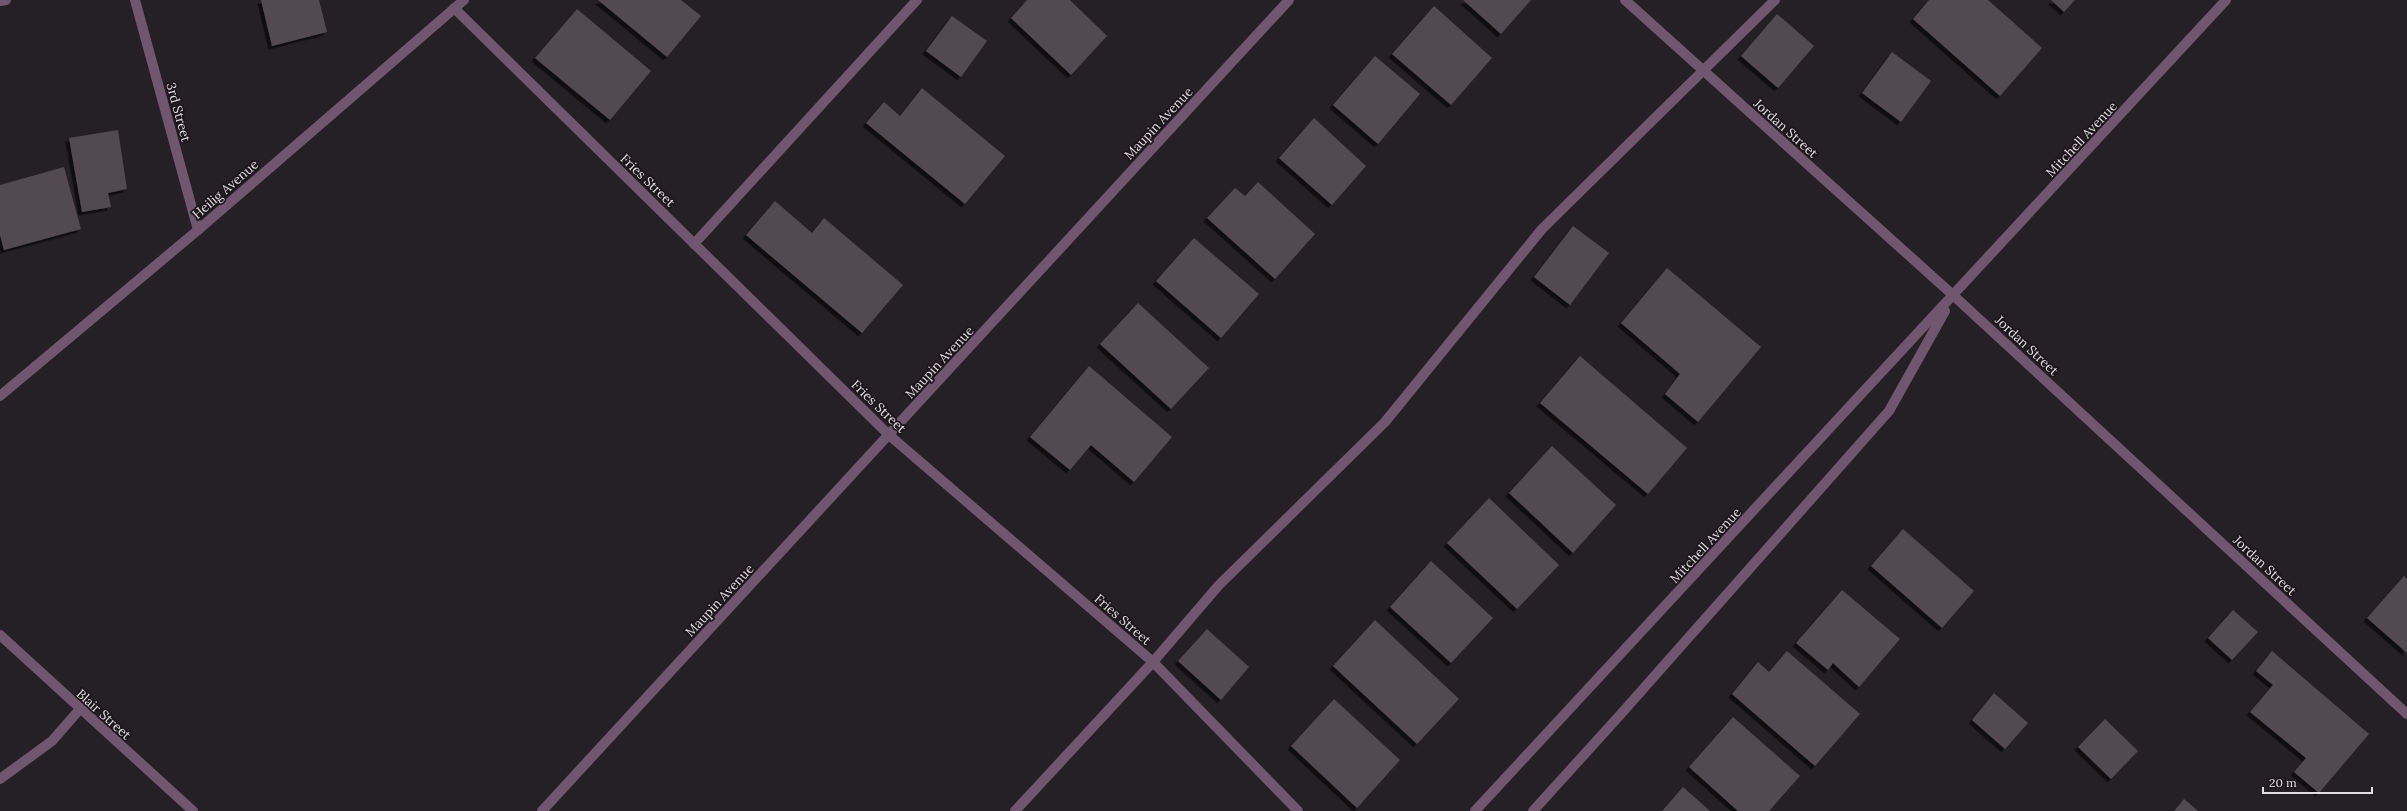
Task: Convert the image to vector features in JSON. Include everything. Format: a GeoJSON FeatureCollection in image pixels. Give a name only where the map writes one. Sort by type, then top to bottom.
{"type":"FeatureCollection","features":[{"type":"Feature","properties":{"kind":"street"},"geometry":{"type":"LineString","coordinates":[[0,1],[6,0]]}},
{"type":"Feature","properties":{"kind":"street","name":"3rd Street"},"geometry":{"type":"LineString","coordinates":[[135,0],[198,230]]}},
{"type":"Feature","properties":{"kind":"street","name":"Heilig Avenue"},"geometry":{"type":"LineString","coordinates":[[0,396],[198,230],[464,0]]}},
{"type":"Feature","properties":{"kind":"street"},"geometry":{"type":"LineString","coordinates":[[694,244],[917,0]]}},
{"type":"Feature","properties":{"kind":"street","name":"Maupin Avenue"},"geometry":{"type":"LineString","coordinates":[[542,811],[1289,0]]}},
{"type":"Feature","properties":{"kind":"street","name":"Jordan Street"},"geometry":{"type":"LineString","coordinates":[[1625,0],[1702,71],[1954,296],[2407,714]]}},
{"type":"Feature","properties":{"kind":"street"},"geometry":{"type":"LineString","coordinates":[[1015,811],[1153,662],[1219,585],[1385,422],[1542,229],[1775,0]]}},
{"type":"Feature","properties":{"kind":"street","name":"Mitchell Avenue"},"geometry":{"type":"LineString","coordinates":[[1475,811],[1954,296],[2226,0]]}},
{"type":"Feature","properties":{"kind":"street","name":"Fries Street"},"geometry":{"type":"LineString","coordinates":[[454,8],[889,435],[1153,662],[1298,811]]}},
{"type":"Feature","properties":{"kind":"street","name":"Mitchell Avenue"},"geometry":{"type":"LineString","coordinates":[[1533,811],[1626,709],[1889,411],[1954,296]]}},
{"type":"Feature","properties":{"kind":"street","name":"Blair Street"},"geometry":{"type":"LineString","coordinates":[[0,635],[80,710],[193,811]]}},
{"type":"Feature","properties":{"kind":"street"},"geometry":{"type":"LineString","coordinates":[[0,779],[52,741],[80,710]]}},
{"type":"Feature","properties":{"kind":"building"},"geometry":{"type":"Polygon","coordinates":[[[261,0],[319,0],[327,32],[272,46],[261,0]]]}},
{"type":"Feature","properties":{"kind":"building"},"geometry":{"type":"Polygon","coordinates":[[[598,0],[681,0],[701,16],[667,57],[598,0]]]}},
{"type":"Feature","properties":{"kind":"building"},"geometry":{"type":"Polygon","coordinates":[[[1027,0],[1070,0],[1107,36],[1071,75],[1011,18],[1027,0]]]}},
{"type":"Feature","properties":{"kind":"building"},"geometry":{"type":"Polygon","coordinates":[[[1463,0],[1531,0],[1501,34],[1463,0]]]}},
{"type":"Feature","properties":{"kind":"building"},"geometry":{"type":"Polygon","coordinates":[[[1929,0],[1988,0],[2042,48],[2000,96],[1913,19],[1929,0]]]}},
{"type":"Feature","properties":{"kind":"building"},"geometry":{"type":"Polygon","coordinates":[[[2051,0],[2075,0],[2064,12],[2051,0]]]}},
{"type":"Feature","properties":{"kind":"building"},"geometry":{"type":"Polygon","coordinates":[[[1434,6],[1492,58],[1451,105],[1392,54],[1434,6]]]}},
{"type":"Feature","properties":{"kind":"building"},"geometry":{"type":"Polygon","coordinates":[[[577,9],[651,71],[610,120],[535,58],[577,9]]]}},
{"type":"Feature","properties":{"kind":"building"},"geometry":{"type":"Polygon","coordinates":[[[1777,14],[1814,46],[1778,88],[1741,56],[1777,14]]]}},
{"type":"Feature","properties":{"kind":"building"},"geometry":{"type":"Polygon","coordinates":[[[952,16],[987,41],[961,77],[926,51],[952,16]]]}},
{"type":"Feature","properties":{"kind":"building"},"geometry":{"type":"Polygon","coordinates":[[[1892,52],[1931,81],[1901,122],[1862,93],[1892,52]]]}},
{"type":"Feature","properties":{"kind":"building"},"geometry":{"type":"Polygon","coordinates":[[[1375,56],[1420,94],[1378,144],[1333,105],[1375,56]]]}},
{"type":"Feature","properties":{"kind":"building"},"geometry":{"type":"Polygon","coordinates":[[[922,88],[1005,156],[965,204],[866,123],[884,102],[900,116],[922,88]]]}},
{"type":"Feature","properties":{"kind":"building"},"geometry":{"type":"Polygon","coordinates":[[[1314,118],[1366,166],[1332,205],[1279,158],[1314,118]]]}},
{"type":"Feature","properties":{"kind":"building"},"geometry":{"type":"Polygon","coordinates":[[[118,130],[127,189],[108,193],[111,207],[82,212],[69,138],[118,130]]]}},
{"type":"Feature","properties":{"kind":"building"},"geometry":{"type":"Polygon","coordinates":[[[64,167],[81,229],[4,250],[0,235],[0,185],[64,167]]]}},
{"type":"Feature","properties":{"kind":"building"},"geometry":{"type":"Polygon","coordinates":[[[1258,182],[1315,234],[1275,279],[1207,218],[1235,188],[1245,196],[1258,182]]]}},
{"type":"Feature","properties":{"kind":"building"},"geometry":{"type":"Polygon","coordinates":[[[775,201],[812,233],[824,218],[903,285],[862,333],[746,235],[775,201]]]}},
{"type":"Feature","properties":{"kind":"building"},"geometry":{"type":"Polygon","coordinates":[[[1573,226],[1609,253],[1570,305],[1534,277],[1573,226]]]}},
{"type":"Feature","properties":{"kind":"building"},"geometry":{"type":"Polygon","coordinates":[[[1194,238],[1259,294],[1221,338],[1156,281],[1194,238]]]}},
{"type":"Feature","properties":{"kind":"building"},"geometry":{"type":"Polygon","coordinates":[[[1667,268],[1761,347],[1698,422],[1665,394],[1680,374],[1621,323],[1667,268]]]}},
{"type":"Feature","properties":{"kind":"building"},"geometry":{"type":"Polygon","coordinates":[[[1138,303],[1209,368],[1171,409],[1100,344],[1138,303]]]}},
{"type":"Feature","properties":{"kind":"building"},"geometry":{"type":"Polygon","coordinates":[[[1580,356],[1687,448],[1648,494],[1540,403],[1580,356]]]}},
{"type":"Feature","properties":{"kind":"building"},"geometry":{"type":"Polygon","coordinates":[[[1089,366],[1172,437],[1134,482],[1091,445],[1070,470],[1030,437],[1089,366]]]}},
{"type":"Feature","properties":{"kind":"building"},"geometry":{"type":"Polygon","coordinates":[[[1552,446],[1616,505],[1573,553],[1509,493],[1552,446]]]}},
{"type":"Feature","properties":{"kind":"building"},"geometry":{"type":"Polygon","coordinates":[[[1489,498],[1559,565],[1517,609],[1447,543],[1489,498]]]}},
{"type":"Feature","properties":{"kind":"building"},"geometry":{"type":"Polygon","coordinates":[[[1903,529],[1974,591],[1942,628],[1871,566],[1903,529]]]}},
{"type":"Feature","properties":{"kind":"building"},"geometry":{"type":"Polygon","coordinates":[[[1431,561],[1493,618],[1451,663],[1390,607],[1431,561]]]}},
{"type":"Feature","properties":{"kind":"building"},"geometry":{"type":"Polygon","coordinates":[[[2404,576],[2407,579],[2407,653],[2367,618],[2404,576]]]}},
{"type":"Feature","properties":{"kind":"building"},"geometry":{"type":"Polygon","coordinates":[[[1842,590],[1900,639],[1859,687],[1833,663],[1828,670],[1796,643],[1842,590]]]}},
{"type":"Feature","properties":{"kind":"building"},"geometry":{"type":"Polygon","coordinates":[[[2233,610],[2258,632],[2232,660],[2208,638],[2233,610]]]}},
{"type":"Feature","properties":{"kind":"building"},"geometry":{"type":"Polygon","coordinates":[[[1375,620],[1459,699],[1417,744],[1333,666],[1375,620]]]}},
{"type":"Feature","properties":{"kind":"building"},"geometry":{"type":"Polygon","coordinates":[[[1207,629],[1249,667],[1221,700],[1178,661],[1207,629]]]}},
{"type":"Feature","properties":{"kind":"building"},"geometry":{"type":"Polygon","coordinates":[[[1787,651],[1860,714],[1815,766],[1732,694],[1758,662],[1769,672],[1787,651]]]}},
{"type":"Feature","properties":{"kind":"building"},"geometry":{"type":"Polygon","coordinates":[[[2272,651],[2369,734],[2319,793],[2294,772],[2306,758],[2250,712],[2273,685],[2256,671],[2272,651]]]}},
{"type":"Feature","properties":{"kind":"building"},"geometry":{"type":"Polygon","coordinates":[[[1994,693],[2028,723],[2005,749],[1972,720],[1994,693]]]}},
{"type":"Feature","properties":{"kind":"building"},"geometry":{"type":"Polygon","coordinates":[[[1334,699],[1400,760],[1357,808],[1291,746],[1334,699]]]}},
{"type":"Feature","properties":{"kind":"building"},"geometry":{"type":"Polygon","coordinates":[[[1733,717],[1800,776],[1769,811],[1738,811],[1689,767],[1733,717]]]}},
{"type":"Feature","properties":{"kind":"building"},"geometry":{"type":"Polygon","coordinates":[[[2105,719],[2138,751],[2111,779],[2078,747],[2105,719]]]}},
{"type":"Feature","properties":{"kind":"building"},"geometry":{"type":"Polygon","coordinates":[[[1683,787],[1710,811],[1662,811],[1683,787]]]}},
{"type":"Feature","properties":{"kind":"building"},"geometry":{"type":"Polygon","coordinates":[[[2184,799],[2198,811],[2174,811],[2184,799]]]}}]}
